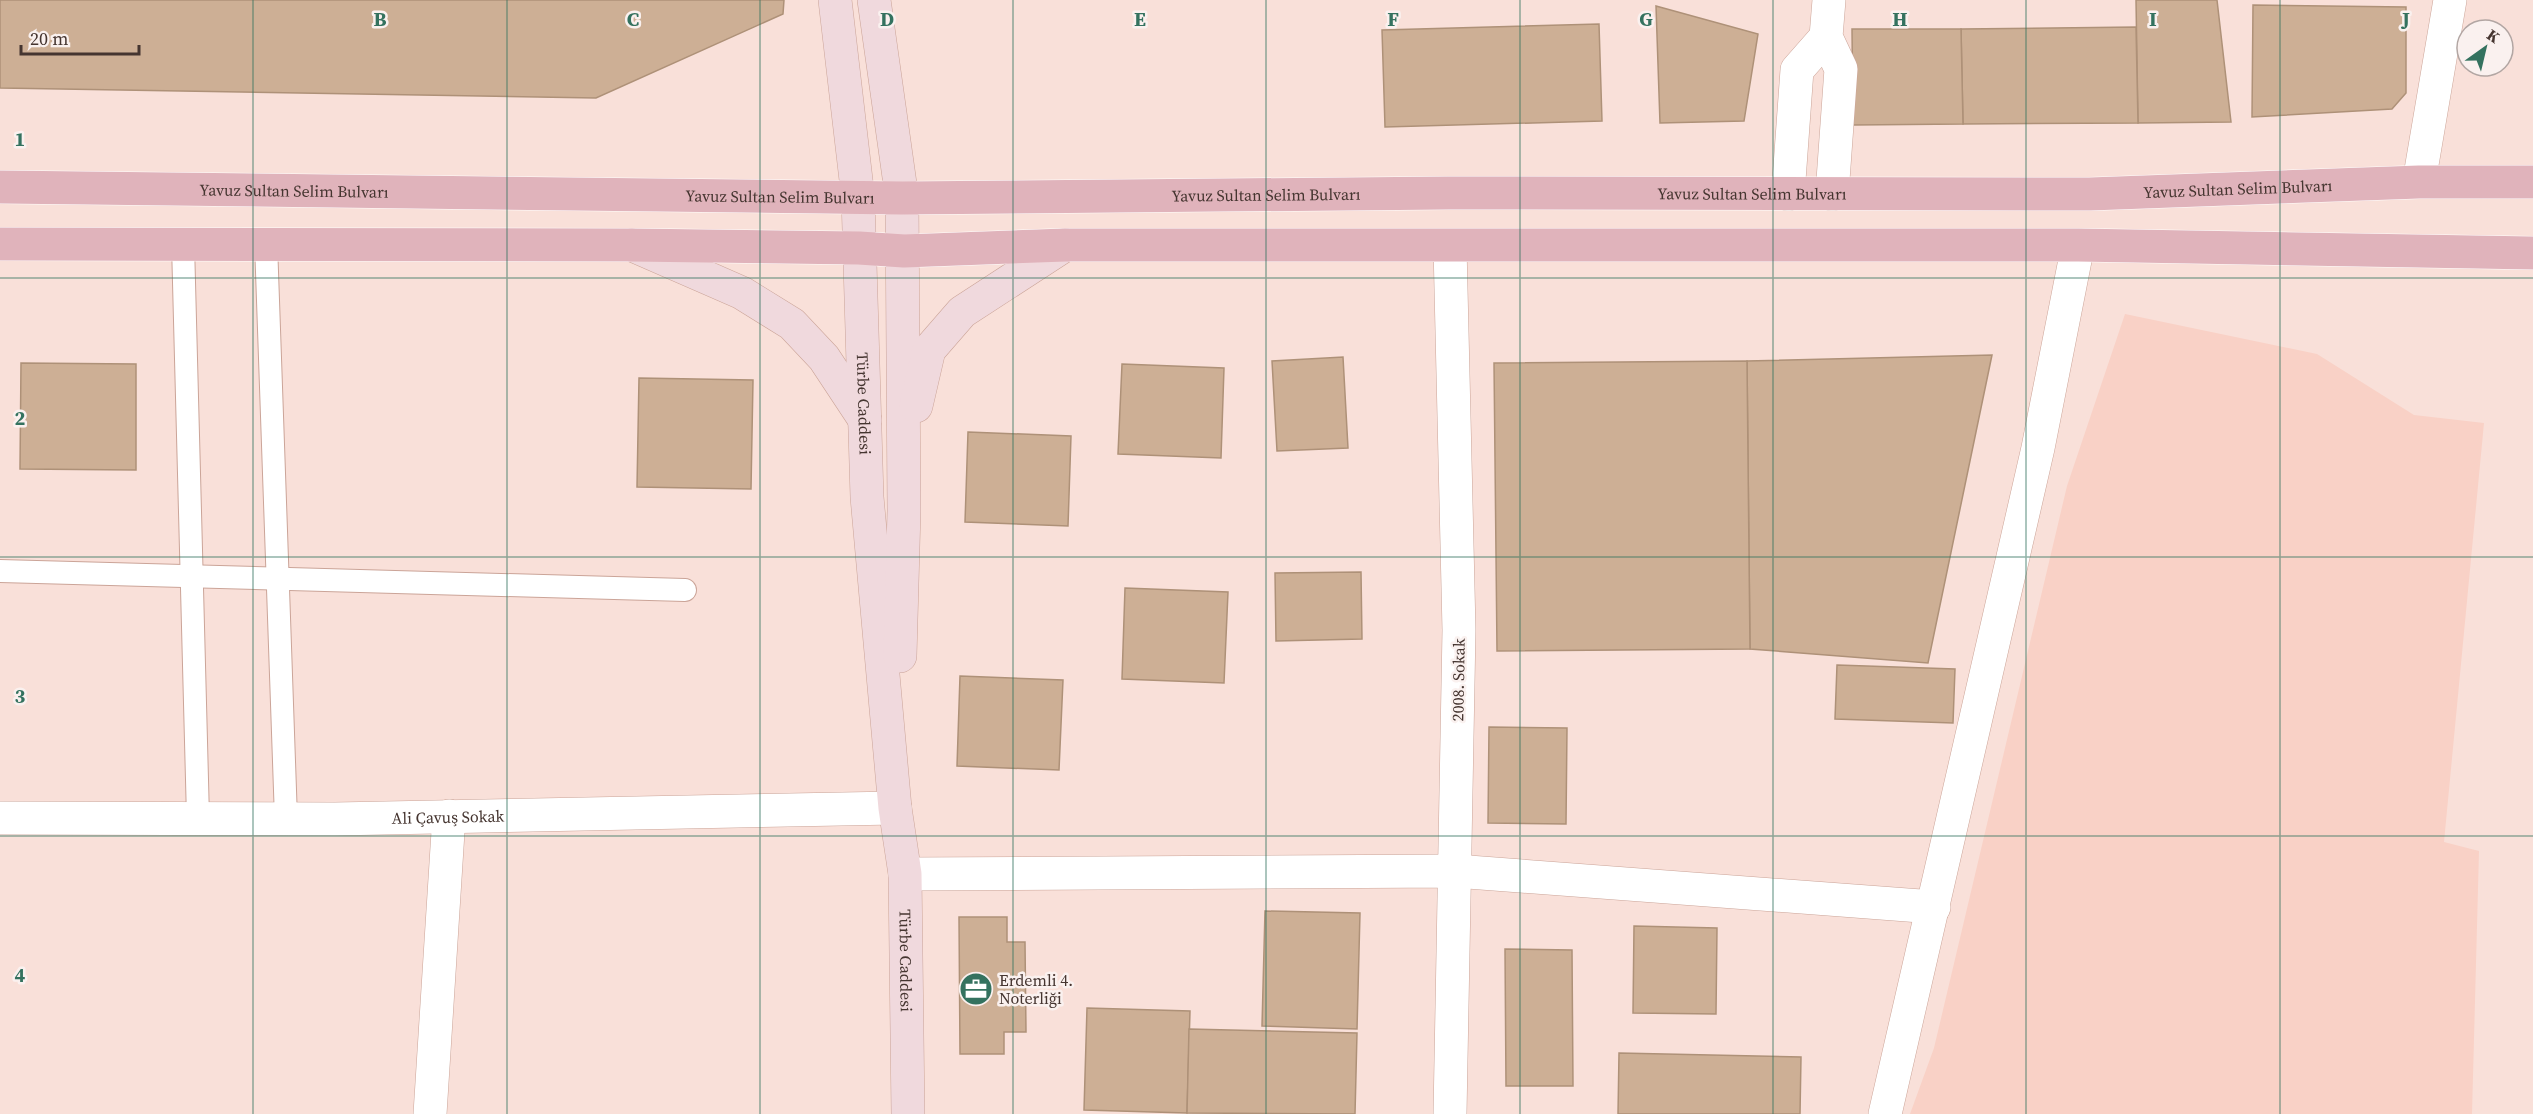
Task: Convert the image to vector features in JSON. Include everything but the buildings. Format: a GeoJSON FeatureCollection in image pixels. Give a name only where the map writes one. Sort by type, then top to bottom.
{"type":"FeatureCollection","features":[{"type":"Feature","properties":{"kind":"main road","name":"Yavuz Sultan Selim Bulvarı"},"geometry":{"type":"LineString","coordinates":[[0,187],[902,198],[1448,193],[2090,194],[2419,182],[2520,182]]}},
{"type":"Feature","properties":{"kind":"main road"},"geometry":{"type":"LineString","coordinates":[[0,244],[632,245],[859,248],[904,251],[1065,245],[2078,245],[2519,253]]}},
{"type":"Feature","properties":{"kind":"street","name":"Türbe Caddesi"},"geometry":{"type":"LineString","coordinates":[[835,0],[858,197],[867,497],[896,808],[905,874],[908,1114]]}},
{"type":"Feature","properties":{"kind":"street","name":"Türbe Caddesi"},"geometry":{"type":"LineString","coordinates":[[874,0],[902,198],[904,251],[903,457],[896,808]]}},
{"type":"Feature","properties":{"kind":"street"},"geometry":{"type":"LineString","coordinates":[[1829,0],[1826,37],[1841,69],[1832,194]]}},
{"type":"Feature","properties":{"kind":"street"},"geometry":{"type":"LineString","coordinates":[[2419,182],[2450,0]]}},
{"type":"Feature","properties":{"kind":"street"},"geometry":{"type":"LineString","coordinates":[[1788,194],[1797,70],[1826,37]]}},
{"type":"Feature","properties":{"kind":"street"},"geometry":{"type":"LineString","coordinates":[[632,245],[742,293],[792,324],[824,358],[865,420]]}},
{"type":"Feature","properties":{"kind":"street"},"geometry":{"type":"LineString","coordinates":[[903,457],[929,350],[962,312],[1065,245]]}},
{"type":"Feature","properties":{"kind":"street"},"geometry":{"type":"LineString","coordinates":[[1885,1114],[2038,448],[2078,245]]}},
{"type":"Feature","properties":{"kind":"street","name":"2008. Sokak"},"geometry":{"type":"LineString","coordinates":[[1450,246],[1459,630],[1450,1114]]}},
{"type":"Feature","properties":{"kind":"street","name":"Ali Çavuş Sokak"},"geometry":{"type":"LineString","coordinates":[[0,818],[286,819],[896,808]]}},
{"type":"Feature","properties":{"kind":"street"},"geometry":{"type":"LineString","coordinates":[[430,1114],[449,816]]}},
{"type":"Feature","properties":{"kind":"street"},"geometry":{"type":"LineString","coordinates":[[905,874],[1455,871],[1934,906]]}},
{"type":"Feature","properties":{"kind":"lane"},"geometry":{"type":"LineString","coordinates":[[266,243],[286,819]]}},
{"type":"Feature","properties":{"kind":"lane"},"geometry":{"type":"LineString","coordinates":[[183,244],[198,819]]}},
{"type":"Feature","properties":{"kind":"lane"},"geometry":{"type":"LineString","coordinates":[[0,571],[685,590]]}},
{"type":"Feature","properties":{"kind":"shaded area"},"geometry":{"type":"Polygon","coordinates":[[[2125,314],[2317,354],[2414,415],[2484,423],[2444,842],[2479,851],[2472,1114],[1910,1114],[1934,1048],[2067,486],[2125,314]]]}},
{"type":"Feature","properties":{"kind":"place","name":"Erdemli 4. Noterliği"},"geometry":{"type":"Point","coordinates":[976,989]}}]}
